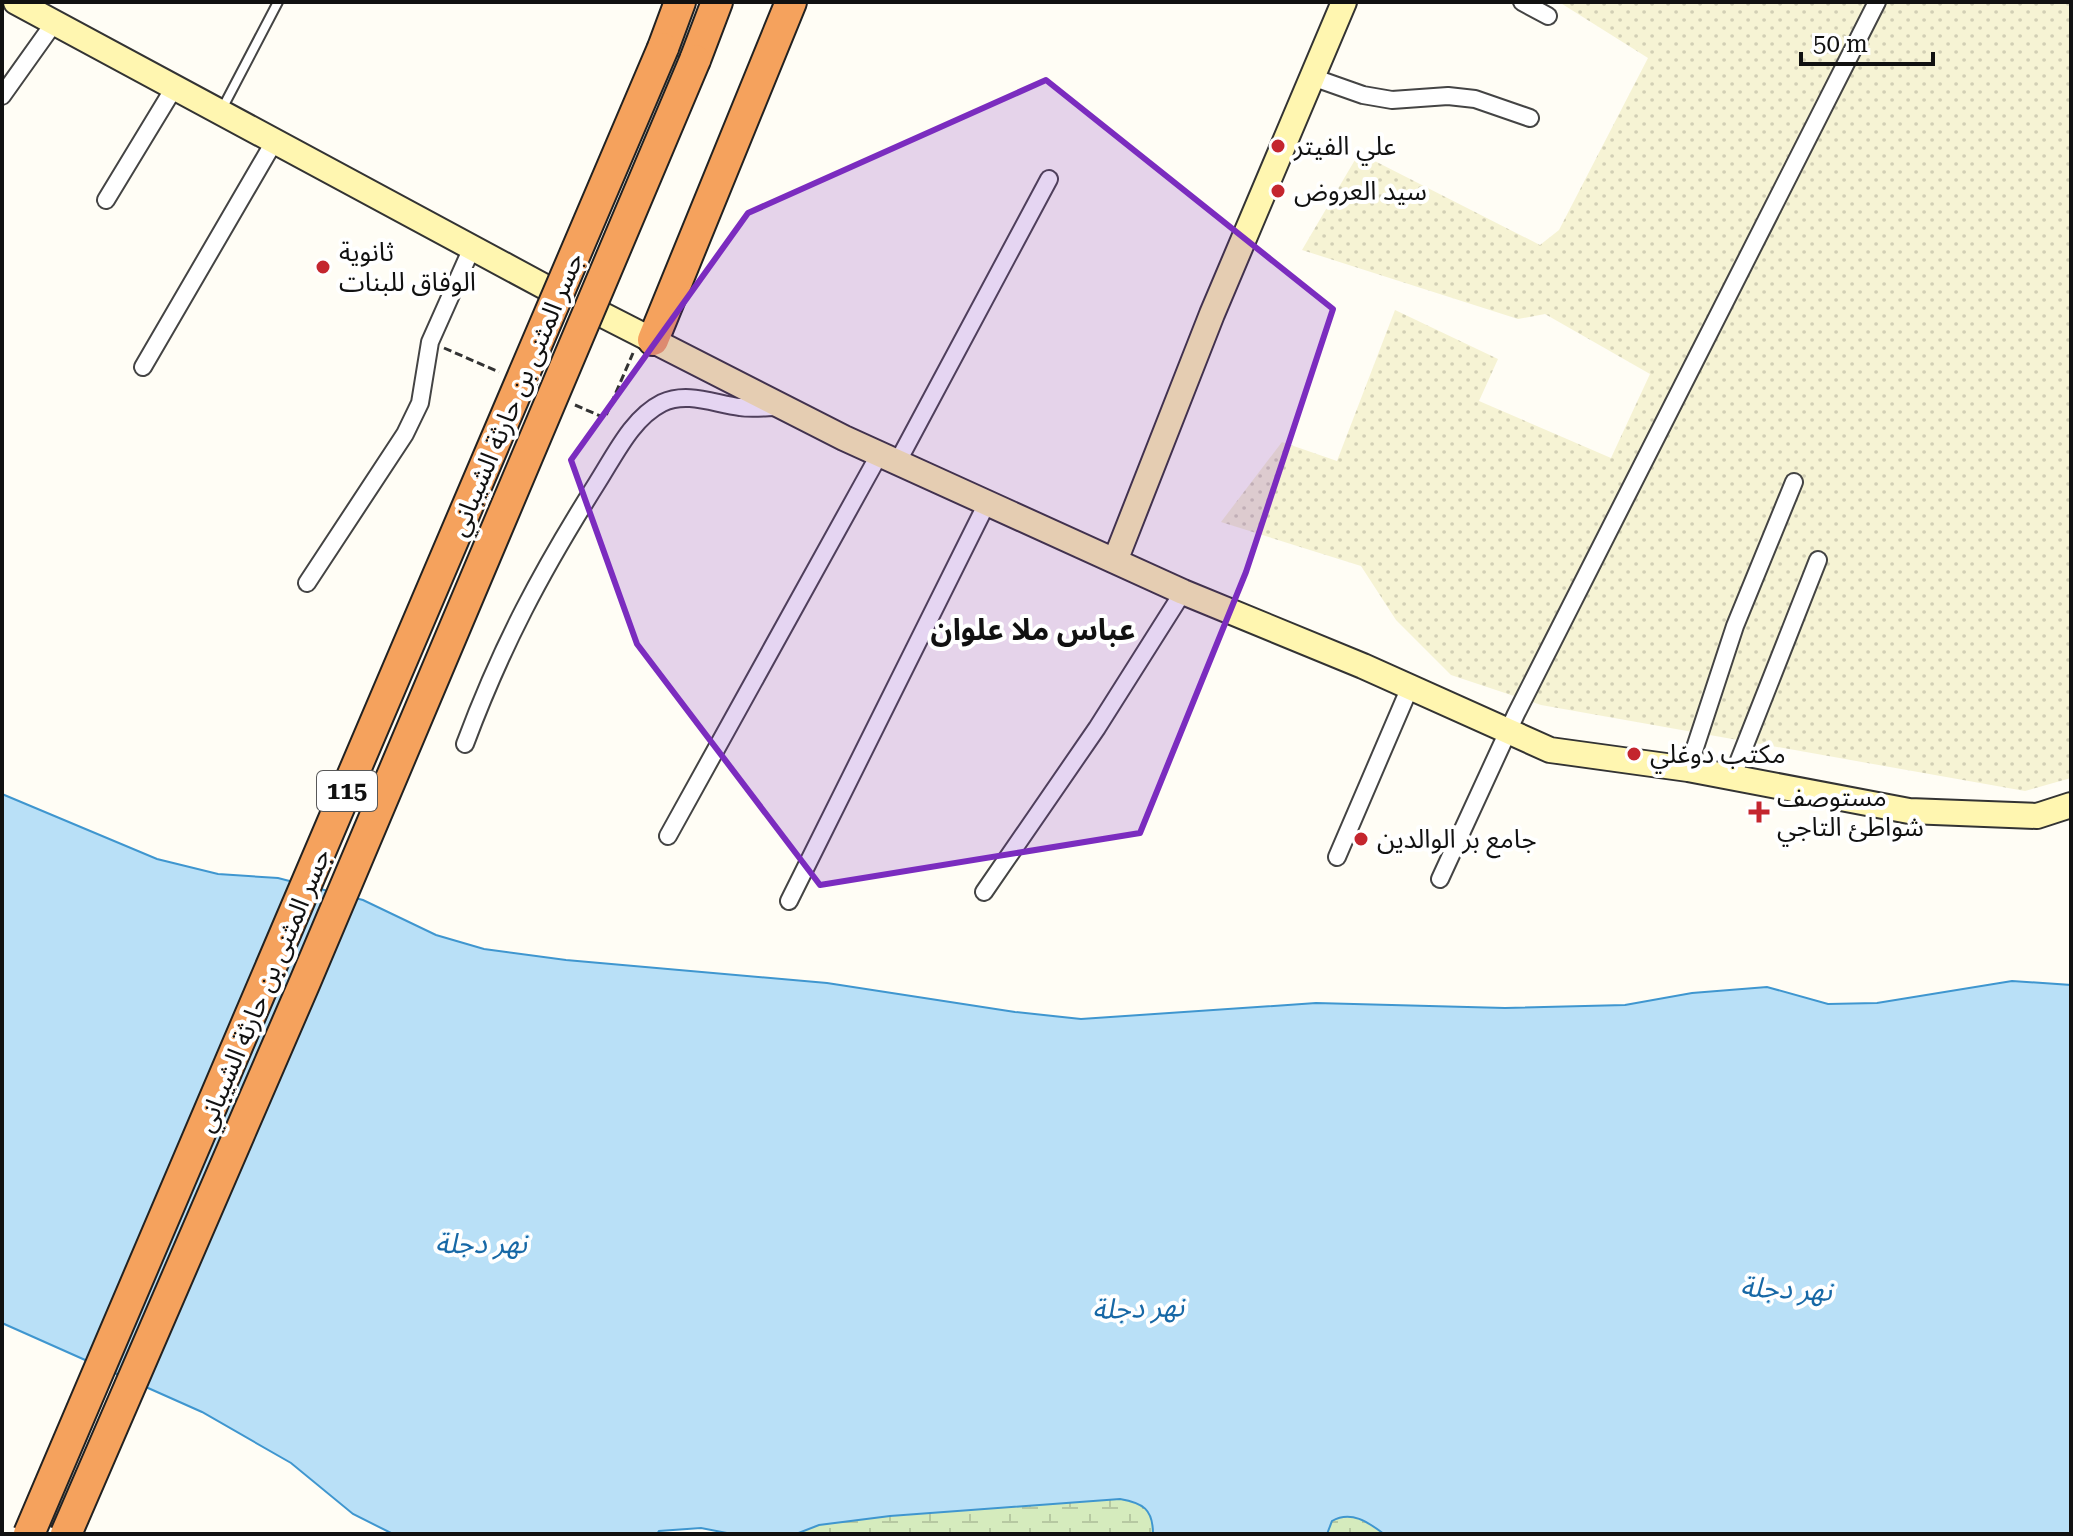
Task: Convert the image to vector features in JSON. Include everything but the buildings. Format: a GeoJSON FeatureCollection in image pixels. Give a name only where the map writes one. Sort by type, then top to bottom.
{"type":"FeatureCollection","features":[{"type":"Feature","properties":{"kind":"highway","name":"جسر المثنى بن حارثة الشيباني"},"geometry":{"type":"LineString","coordinates":[[29,1534],[680,2]]}},
{"type":"Feature","properties":{"kind":"highway","name":"جسر المثنى بن حارثة الشيباني"},"geometry":{"type":"LineString","coordinates":[[66,1534],[305,982],[717,2]]}},
{"type":"Feature","properties":{"kind":"highway"},"geometry":{"type":"LineString","coordinates":[[647,337],[791,2]]}},
{"type":"Feature","properties":{"kind":"street"},"geometry":{"type":"LineString","coordinates":[[16,2],[471,250],[547,288]]}},
{"type":"Feature","properties":{"kind":"street"},"geometry":{"type":"LineString","coordinates":[[1115,561],[1212,314],[1344,2]]}},
{"type":"Feature","properties":{"kind":"street"},"geometry":{"type":"LineString","coordinates":[[1522,2],[1548,16]]}},
{"type":"Feature","properties":{"kind":"street"},"geometry":{"type":"LineString","coordinates":[[1440,879],[1510,734],[1516,714],[1877,2]]}},
{"type":"Feature","properties":{"kind":"street"},"geometry":{"type":"LineString","coordinates":[[2,96],[54,23]]}},
{"type":"Feature","properties":{"kind":"street"},"geometry":{"type":"LineString","coordinates":[[1312,77],[1363,95],[1392,100],[1448,96],[1475,99],[1530,118]]}},
{"type":"Feature","properties":{"kind":"street"},"geometry":{"type":"LineString","coordinates":[[106,200],[174,88]]}},
{"type":"Feature","properties":{"kind":"street"},"geometry":{"type":"LineString","coordinates":[[143,367],[274,142]]}},
{"type":"Feature","properties":{"kind":"street"},"geometry":{"type":"LineString","coordinates":[[668,836],[1049,179]]}},
{"type":"Feature","properties":{"kind":"street"},"geometry":{"type":"LineString","coordinates":[[307,583],[398,445],[420,403],[430,342],[471,250]]}},
{"type":"Feature","properties":{"kind":"street"},"geometry":{"type":"LineString","coordinates":[[599,313],[777,407],[888,459],[1183,592],[1410,687],[1550,750],[1688,769],[1909,811],[2037,816],[2071,805]]}},
{"type":"Feature","properties":{"kind":"street"},"geometry":{"type":"LineString","coordinates":[[465,744],[496,663],[544,567],[627,436],[646,413],[665,401],[684,398],[743,408],[777,407]]}},
{"type":"Feature","properties":{"kind":"street"},"geometry":{"type":"LineString","coordinates":[[1688,769],[1735,626],[1794,482]]}},
{"type":"Feature","properties":{"kind":"street"},"geometry":{"type":"LineString","coordinates":[[789,901],[987,503]]}},
{"type":"Feature","properties":{"kind":"street"},"geometry":{"type":"LineString","coordinates":[[1732,778],[1818,560]]}},
{"type":"Feature","properties":{"kind":"street"},"geometry":{"type":"LineString","coordinates":[[984,892],[1097,728],[1183,592]]}},
{"type":"Feature","properties":{"kind":"street"},"geometry":{"type":"LineString","coordinates":[[1337,857],[1410,687]]}},
{"type":"Feature","properties":{"kind":"lane"},"geometry":{"type":"LineString","coordinates":[[220,113],[278,2]]}},
{"type":"Feature","properties":{"kind":"path"},"geometry":{"type":"LineString","coordinates":[[564,401],[605,418],[647,337]]}},
{"type":"Feature","properties":{"kind":"path"},"geometry":{"type":"LineString","coordinates":[[463,356],[511,377]]}},
{"type":"Feature","properties":{"kind":"highlighted area"},"geometry":{"type":"Polygon","coordinates":[[[1046,80],[1333,309],[1246,572],[1140,833],[820,885],[637,644],[571,460],[748,213],[1046,80]]]}},
{"type":"Feature","properties":{"kind":"shaded area"},"geometry":{"type":"Polygon","coordinates":[[[1559,2],[2071,2],[2071,778],[2025,791],[1541,705],[1451,675],[1396,620],[1361,566],[1221,522],[1282,442],[1337,461],[1395,310],[1498,359],[1479,401],[1611,458],[1650,374],[1545,314],[1518,319],[1302,250],[1359,153],[1540,245],[1559,230],[1648,58],[1559,2]]]}},
{"type":"Feature","properties":{"kind":"green space"},"geometry":{"type":"Polygon","coordinates":[[[1120,1499],[1146,1509],[1152,1519],[1153,1534],[732,1534],[701,1528],[806,1523],[1120,1499]]]}},
{"type":"Feature","properties":{"kind":"green space"},"geometry":{"type":"Polygon","coordinates":[[[1340,1516],[1358,1518],[1384,1534],[1327,1534],[1332,1521],[1340,1516]]]}},
{"type":"Feature","properties":{"kind":"water","name":"نهر دجلة"},"geometry":{"type":"Polygon","coordinates":[[[2,794],[157,859],[218,874],[278,878],[363,900],[436,935],[484,949],[566,960],[827,983],[1081,1019],[1316,1003],[1505,1008],[1625,1005],[1692,993],[1767,987],[1828,1004],[1877,1003],[2012,981],[2071,985],[2071,1534],[1384,1534],[1366,1522],[1346,1517],[1332,1521],[1327,1534],[1153,1534],[1149,1513],[1141,1505],[1120,1499],[890,1516],[819,1525],[796,1534],[732,1534],[701,1528],[659,1531],[657,1534],[393,1534],[353,1514],[291,1463],[202,1412],[2,1323],[2,794]]]}},
{"type":"Feature","properties":{"kind":"place","name":"علي الفيتر"},"geometry":{"type":"Point","coordinates":[1278,146]}},
{"type":"Feature","properties":{"kind":"place","name":"سيد العروض"},"geometry":{"type":"Point","coordinates":[1278,191]}},
{"type":"Feature","properties":{"kind":"place","name":"ثانوية الوفاق للبنات"},"geometry":{"type":"Point","coordinates":[323,267]}},
{"type":"Feature","properties":{"kind":"place","name":"مكتب دوغلي"},"geometry":{"type":"Point","coordinates":[1634,754]}},
{"type":"Feature","properties":{"kind":"place","name":"مستوصف شواطئ التاجي"},"geometry":{"type":"Point","coordinates":[1759,812]}},
{"type":"Feature","properties":{"kind":"place","name":"جامع بر الوالدين"},"geometry":{"type":"Point","coordinates":[1361,839]}},
{"type":"Feature","properties":{"kind":"district","name":"عباس ملا علوان"},"geometry":{"type":"Point","coordinates":[1033,629]}}]}
